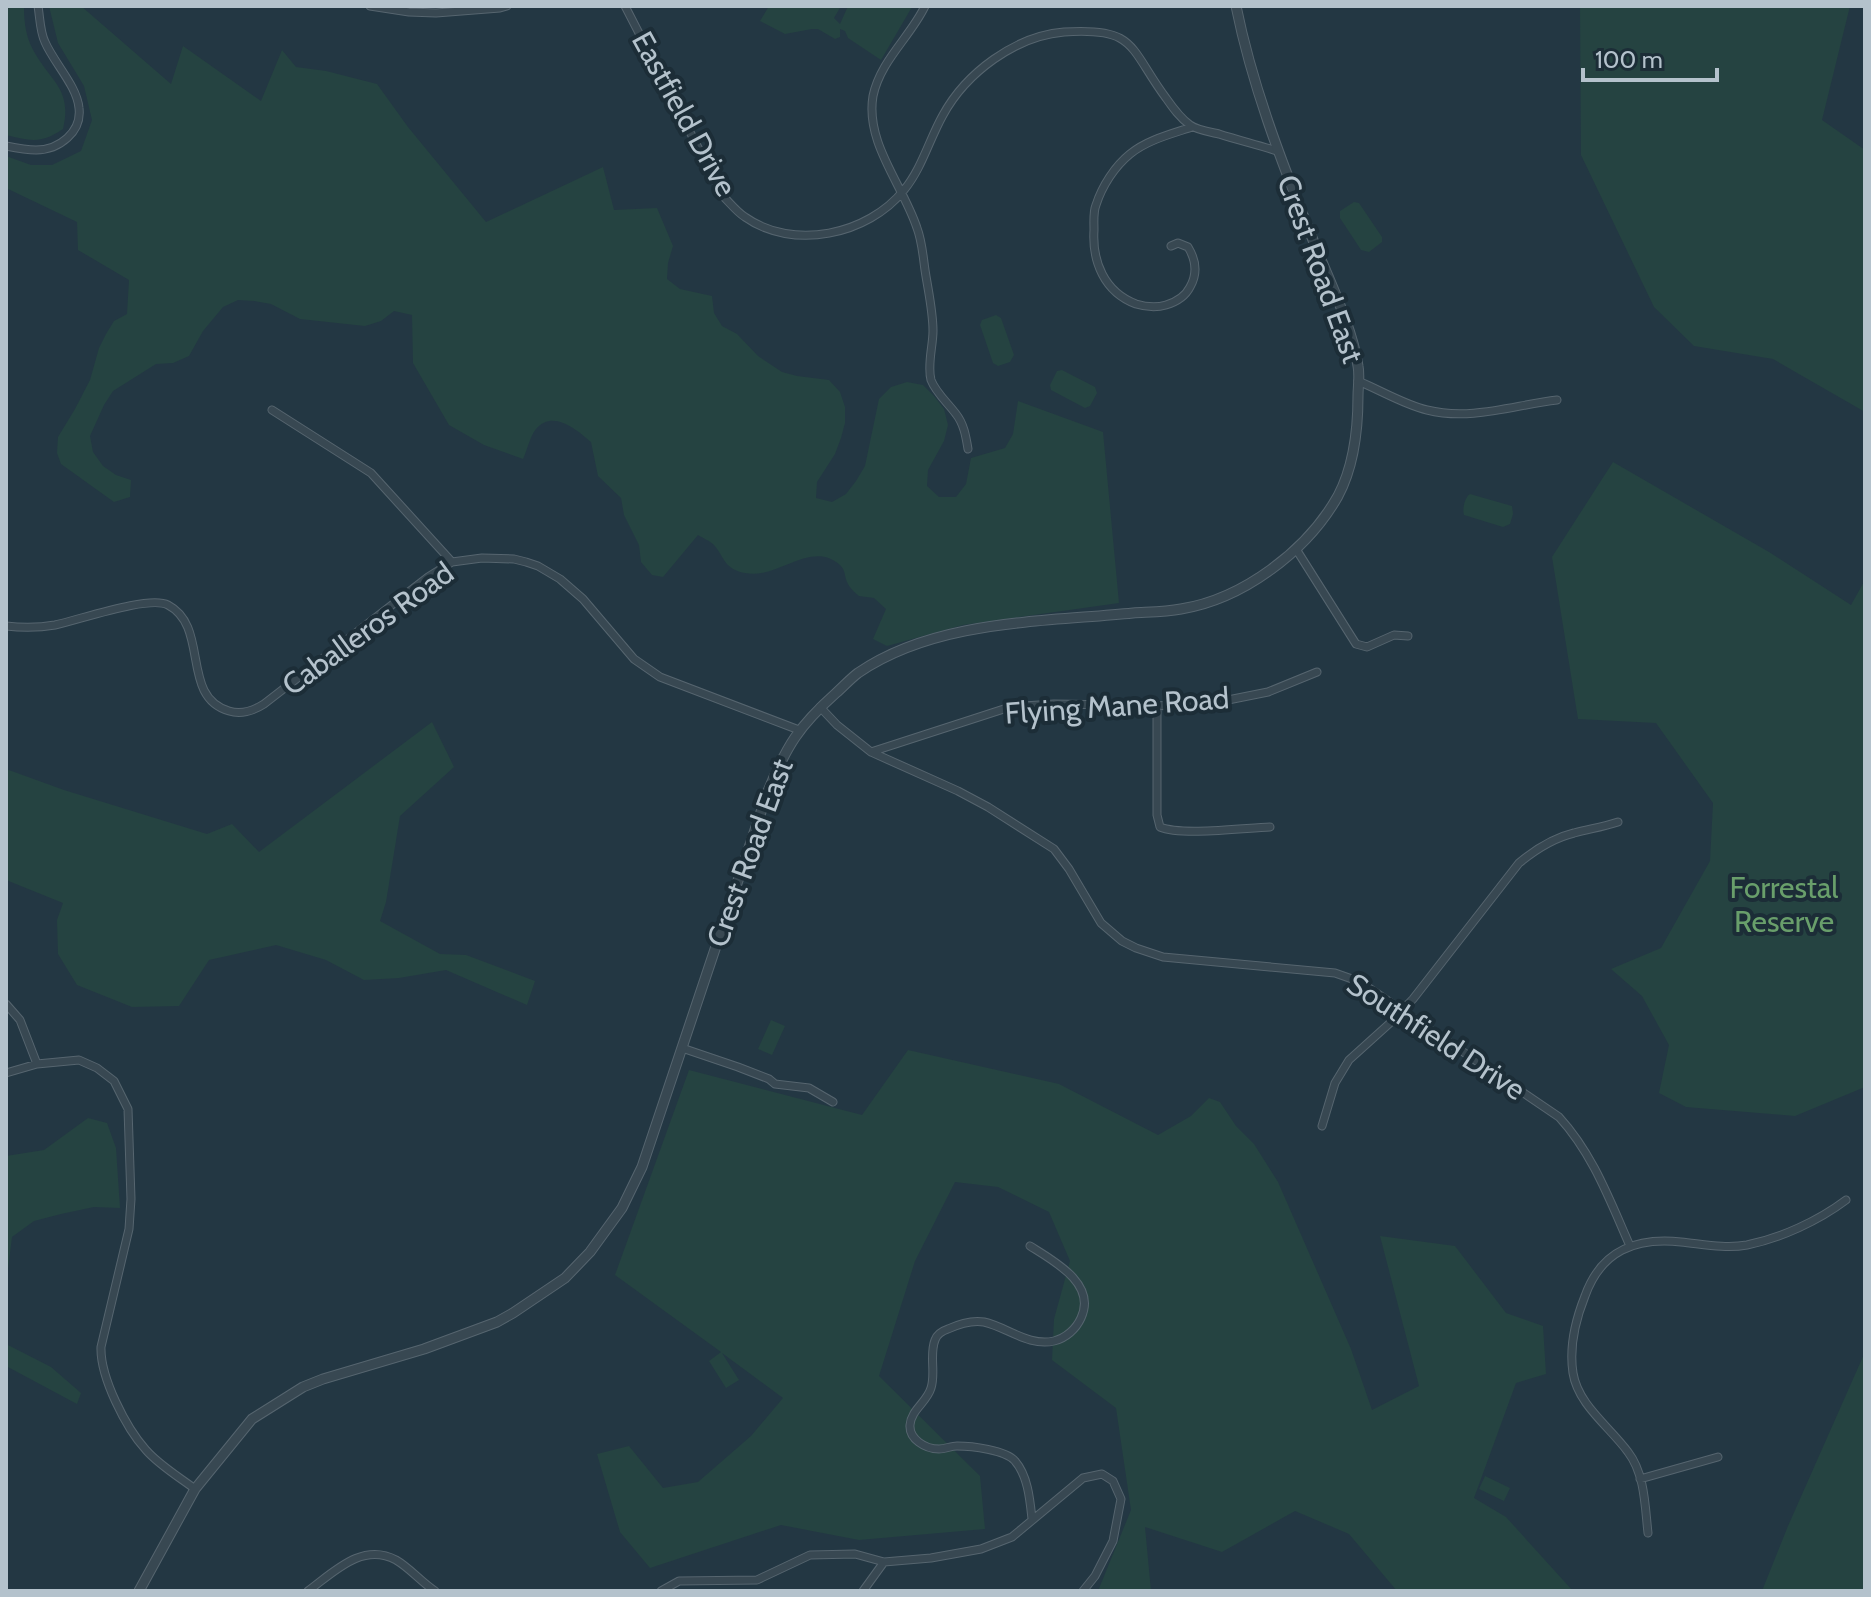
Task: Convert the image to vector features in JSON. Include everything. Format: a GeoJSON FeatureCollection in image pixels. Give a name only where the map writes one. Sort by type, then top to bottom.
{"type":"FeatureCollection","features":[{"type":"Feature","properties":{"kind":"street"},"geometry":{"type":"LineString","coordinates":[[6,146],[36,150],[57,146],[67,139],[78,120],[79,107],[74,92],[44,40],[38,6]]}},
{"type":"Feature","properties":{"kind":"street"},"geometry":{"type":"LineString","coordinates":[[370,6],[436,13],[507,6]]}},
{"type":"Feature","properties":{"kind":"street","name":"Eastfield Drive"},"geometry":{"type":"LineString","coordinates":[[625,6],[723,196],[744,217],[765,228],[795,236],[831,234],[885,208],[918,172],[944,113],[963,87],[985,65],[1035,38],[1062,32],[1115,35],[1129,43],[1175,112],[1192,127]]}},
{"type":"Feature","properties":{"kind":"street"},"geometry":{"type":"LineString","coordinates":[[925,6],[879,78],[872,111],[877,139],[919,231],[933,326],[931,379],[959,417],[968,449]]}},
{"type":"Feature","properties":{"kind":"street","name":"Crest Road East"},"geometry":{"type":"LineString","coordinates":[[139,1591],[195,1489],[252,1419],[285,1397],[323,1379],[424,1349],[497,1322],[565,1278],[590,1252],[622,1208],[642,1167],[782,756],[799,730],[820,707],[857,674],[902,649],[933,638],[1024,623],[1183,609],[1220,597],[1268,572],[1296,549],[1328,511],[1349,467],[1358,421],[1358,367],[1347,328],[1277,151],[1242,37],[1236,6]]}},
{"type":"Feature","properties":{"kind":"street"},"geometry":{"type":"LineString","coordinates":[[1171,246],[1178,243],[1188,247],[1194,257],[1195,271],[1189,289],[1177,301],[1159,307],[1144,307],[1128,301],[1113,290],[1100,272],[1093,245],[1095,207],[1111,174],[1130,154],[1151,141],[1192,127],[1277,151]]}},
{"type":"Feature","properties":{"kind":"street"},"geometry":{"type":"LineString","coordinates":[[1358,381],[1425,410],[1448,413],[1505,410],[1557,400]]}},
{"type":"Feature","properties":{"kind":"street"},"geometry":{"type":"LineString","coordinates":[[272,410],[371,473],[452,562]]}},
{"type":"Feature","properties":{"kind":"street"},"geometry":{"type":"LineString","coordinates":[[1296,549],[1356,644],[1367,647],[1394,635],[1408,636]]}},
{"type":"Feature","properties":{"kind":"street","name":"Caballeros Road"},"geometry":{"type":"LineString","coordinates":[[6,626],[35,628],[138,604],[167,604],[184,621],[202,688],[208,699],[225,710],[246,712],[264,704],[403,596],[452,562],[482,558],[514,559],[538,566],[572,588],[645,669],[675,684],[799,730]]}},
{"type":"Feature","properties":{"kind":"street","name":"Flying Mane Road"},"geometry":{"type":"LineString","coordinates":[[871,752],[1010,707],[1199,704],[1268,692],[1317,672]]}},
{"type":"Feature","properties":{"kind":"street"},"geometry":{"type":"LineString","coordinates":[[1157,706],[1157,815],[1160,827],[1201,831],[1270,827]]}},
{"type":"Feature","properties":{"kind":"street","name":"Southfield Drive"},"geometry":{"type":"LineString","coordinates":[[820,707],[871,752],[958,791],[1054,849],[1101,923],[1122,941],[1163,957],[1335,973],[1352,979],[1403,1010],[1559,1117],[1587,1152],[1630,1246]]}},
{"type":"Feature","properties":{"kind":"street"},"geometry":{"type":"LineString","coordinates":[[1322,1126],[1335,1083],[1349,1060],[1403,1010],[1519,863],[1551,841],[1618,822]]}},
{"type":"Feature","properties":{"kind":"street"},"geometry":{"type":"LineString","coordinates":[[6,1004],[20,1020],[37,1064]]}},
{"type":"Feature","properties":{"kind":"street"},"geometry":{"type":"LineString","coordinates":[[682,1048],[738,1067],[775,1084],[809,1088],[833,1102]]}},
{"type":"Feature","properties":{"kind":"street"},"geometry":{"type":"LineString","coordinates":[[6,1073],[37,1064],[79,1060],[97,1068],[114,1081],[128,1109],[129,1229],[101,1355],[118,1405],[146,1451],[195,1489]]}},
{"type":"Feature","properties":{"kind":"street"},"geometry":{"type":"LineString","coordinates":[[1648,1533],[1640,1479],[1629,1453],[1582,1397],[1574,1378],[1571,1346],[1590,1284],[1601,1266],[1630,1246],[1660,1241],[1746,1245],[1808,1223],[1846,1200]]}},
{"type":"Feature","properties":{"kind":"street"},"geometry":{"type":"LineString","coordinates":[[1030,1246],[1062,1266],[1075,1280],[1084,1295],[1085,1310],[1078,1323],[1068,1335],[1053,1341],[1025,1339],[982,1322],[939,1333],[935,1338],[931,1389],[911,1418],[909,1427],[914,1439],[922,1444],[938,1449],[954,1446],[981,1448],[1014,1460],[1029,1493],[1032,1519]]}},
{"type":"Feature","properties":{"kind":"street"},"geometry":{"type":"LineString","coordinates":[[1640,1479],[1718,1457]]}},
{"type":"Feature","properties":{"kind":"street"},"geometry":{"type":"LineString","coordinates":[[661,1591],[679,1581],[757,1580],[810,1555],[855,1554],[884,1562],[981,1549],[1012,1537],[1083,1478],[1102,1474],[1113,1481],[1121,1499],[1113,1541],[1095,1576],[1083,1591]]}},
{"type":"Feature","properties":{"kind":"street"},"geometry":{"type":"LineString","coordinates":[[308,1591],[350,1560],[373,1553],[396,1560],[435,1591]]}},
{"type":"Feature","properties":{"kind":"street"},"geometry":{"type":"LineString","coordinates":[[863,1591],[884,1562]]}},
{"type":"Feature","properties":{"kind":"green space"},"geometry":{"type":"Polygon","coordinates":[[[6,6],[24,6],[30,43],[63,96],[63,129],[42,139],[29,140],[6,135],[6,6]]]}},
{"type":"Feature","properties":{"kind":"green space"},"geometry":{"type":"Polygon","coordinates":[[[49,6],[81,6],[171,84],[183,46],[261,101],[282,50],[296,67],[377,84],[486,222],[603,167],[614,210],[657,208],[673,246],[667,279],[680,289],[712,296],[714,313],[722,326],[737,334],[758,356],[782,372],[829,380],[840,392],[845,407],[845,423],[835,454],[817,482],[816,498],[832,502],[846,494],[865,466],[879,399],[891,387],[907,382],[923,385],[944,409],[948,425],[944,441],[928,470],[927,486],[939,497],[956,497],[966,484],[971,458],[1005,448],[1013,434],[1018,401],[1103,432],[1119,603],[963,625],[887,646],[873,639],[886,609],[874,598],[855,593],[842,567],[829,558],[806,558],[770,571],[745,573],[729,566],[714,545],[698,535],[663,577],[652,575],[641,562],[639,545],[624,515],[621,498],[598,476],[591,442],[565,424],[550,421],[536,429],[523,459],[484,445],[449,425],[413,363],[412,315],[394,311],[381,321],[365,326],[300,319],[271,304],[254,301],[238,300],[223,307],[203,331],[189,356],[173,363],[156,364],[113,391],[104,405],[90,436],[93,452],[103,466],[131,480],[130,497],[114,502],[61,464],[57,453],[58,437],[90,380],[106,334],[114,321],[127,314],[129,280],[78,250],[77,222],[6,188],[6,156],[31,165],[52,165],[81,151],[92,120],[84,86],[58,43],[49,6]]]}},
{"type":"Feature","properties":{"kind":"green space"},"geometry":{"type":"Polygon","coordinates":[[[769,6],[841,6],[834,18],[840,24],[848,6],[912,7],[881,60],[840,29],[840,37],[835,39],[818,29],[785,34],[760,21],[769,6]]]}},
{"type":"Feature","properties":{"kind":"green space"},"geometry":{"type":"Polygon","coordinates":[[[1580,6],[1850,6],[1822,120],[1865,150],[1865,412],[1773,359],[1694,346],[1654,307],[1581,155],[1580,6]]]}},
{"type":"Feature","properties":{"kind":"green space"},"geometry":{"type":"Polygon","coordinates":[[[1354,202],[1359,203],[1382,237],[1382,242],[1369,252],[1361,250],[1340,218],[1340,211],[1354,202]]]}},
{"type":"Feature","properties":{"kind":"green space"},"geometry":{"type":"Polygon","coordinates":[[[996,315],[1001,318],[1014,355],[1010,362],[998,366],[993,363],[980,325],[982,320],[996,315]]]}},
{"type":"Feature","properties":{"kind":"green space"},"geometry":{"type":"Polygon","coordinates":[[[1062,370],[1095,387],[1097,393],[1090,406],[1085,408],[1051,390],[1050,385],[1057,371],[1062,370]]]}},
{"type":"Feature","properties":{"kind":"green space","name":"Forrestal Reserve"},"geometry":{"type":"Polygon","coordinates":[[[1613,462],[1769,552],[1851,605],[1865,580],[1865,1087],[1795,1116],[1686,1107],[1659,1093],[1669,1045],[1642,996],[1611,969],[1661,948],[1710,861],[1713,803],[1656,723],[1578,719],[1552,557],[1613,462]]]}},
{"type":"Feature","properties":{"kind":"green space"},"geometry":{"type":"Polygon","coordinates":[[[1470,494],[1512,506],[1510,524],[1503,527],[1464,515],[1464,503],[1470,494]]]}},
{"type":"Feature","properties":{"kind":"green space"},"geometry":{"type":"Polygon","coordinates":[[[432,722],[454,767],[400,816],[380,921],[440,954],[466,955],[535,981],[527,1005],[446,970],[364,980],[326,960],[276,945],[209,960],[179,1006],[132,1007],[77,985],[58,954],[57,920],[63,903],[6,880],[6,769],[207,834],[232,824],[259,852],[432,722]]]}},
{"type":"Feature","properties":{"kind":"green space"},"geometry":{"type":"Polygon","coordinates":[[[771,1020],[785,1026],[772,1055],[758,1049],[771,1020]]]}},
{"type":"Feature","properties":{"kind":"green space"},"geometry":{"type":"Polygon","coordinates":[[[908,1050],[1059,1084],[1158,1135],[1191,1116],[1209,1098],[1220,1102],[1236,1126],[1254,1144],[1278,1182],[1351,1349],[1372,1410],[1419,1386],[1380,1236],[1455,1246],[1506,1313],[1543,1326],[1546,1374],[1516,1383],[1474,1498],[1506,1517],[1573,1591],[1397,1591],[1349,1534],[1295,1511],[1222,1552],[1145,1527],[1151,1591],[1098,1591],[1131,1510],[1116,1408],[1052,1360],[1054,1319],[1070,1261],[1049,1212],[998,1187],[955,1182],[915,1261],[879,1376],[980,1476],[985,1529],[859,1540],[781,1525],[650,1568],[620,1532],[597,1454],[629,1446],[663,1488],[698,1482],[751,1436],[783,1398],[722,1353],[739,1380],[726,1388],[709,1361],[721,1352],[615,1275],[689,1070],[862,1115],[908,1050]]]}},
{"type":"Feature","properties":{"kind":"green space"},"geometry":{"type":"Polygon","coordinates":[[[88,1118],[107,1123],[116,1148],[120,1208],[94,1207],[34,1221],[12,1237],[8,1269],[6,1156],[44,1150],[88,1118]]]}},
{"type":"Feature","properties":{"kind":"green space"},"geometry":{"type":"Polygon","coordinates":[[[6,1344],[51,1367],[81,1393],[77,1404],[6,1366],[6,1344]]]}},
{"type":"Feature","properties":{"kind":"green space"},"geometry":{"type":"Polygon","coordinates":[[[1865,1352],[1865,1591],[1762,1591],[1788,1526],[1865,1352]]]}},
{"type":"Feature","properties":{"kind":"green space"},"geometry":{"type":"Polygon","coordinates":[[[1485,1476],[1510,1488],[1504,1501],[1479,1489],[1485,1476]]]}}]}
